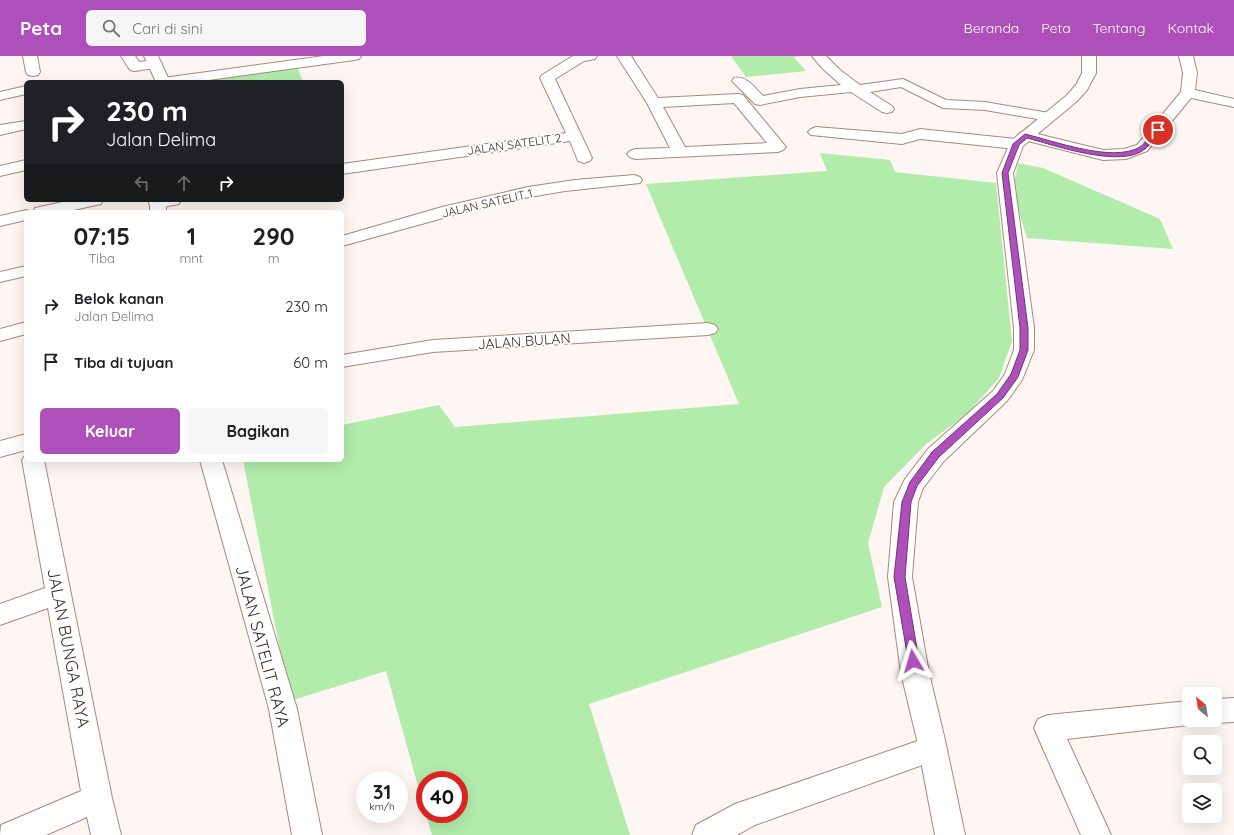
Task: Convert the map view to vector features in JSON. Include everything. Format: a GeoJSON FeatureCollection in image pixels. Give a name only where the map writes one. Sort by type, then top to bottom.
{"type":"FeatureCollection","features":[{"type":"Feature","properties":{"kind":"street"},"geometry":{"type":"LineString","coordinates":[[30,56],[33,72]]}},
{"type":"Feature","properties":{"kind":"street"},"geometry":{"type":"LineString","coordinates":[[128,56],[135,67],[153,60],[162,80]]}},
{"type":"Feature","properties":{"kind":"street"},"geometry":{"type":"LineString","coordinates":[[178,80],[354,56]]}},
{"type":"Feature","properties":{"kind":"street","name":"JALAN SATELIT 2"},"geometry":{"type":"LineString","coordinates":[[344,169],[575,136],[547,78],[581,57],[590,56]]}},
{"type":"Feature","properties":{"kind":"street"},"geometry":{"type":"LineString","coordinates":[[624,56],[654,103],[680,151]]}},
{"type":"Feature","properties":{"kind":"street"},"geometry":{"type":"LineString","coordinates":[[819,56],[832,72],[854,89],[887,110]]}},
{"type":"Feature","properties":{"kind":"street"},"geometry":{"type":"LineString","coordinates":[[950,835],[915,673],[900,577],[906,502],[913,485],[936,455],[1000,396],[1015,375],[1024,350],[1024,328],[1005,173],[1021,140],[1071,99],[1082,87],[1089,73],[1089,56]]}},
{"type":"Feature","properties":{"kind":"street"},"geometry":{"type":"LineString","coordinates":[[816,132],[902,139],[920,134],[1021,140],[1103,155],[1126,154],[1142,148],[1188,93],[1190,73],[1186,56]]}},
{"type":"Feature","properties":{"kind":"street"},"geometry":{"type":"LineString","coordinates":[[739,81],[760,101],[800,93],[854,89],[903,83],[942,104],[985,106],[1049,117]]}},
{"type":"Feature","properties":{"kind":"street"},"geometry":{"type":"LineString","coordinates":[[0,96],[24,90]]}},
{"type":"Feature","properties":{"kind":"street"},"geometry":{"type":"LineString","coordinates":[[1188,93],[1234,103]]}},
{"type":"Feature","properties":{"kind":"street"},"geometry":{"type":"LineString","coordinates":[[635,154],[778,147],[738,98],[654,103]]}},
{"type":"Feature","properties":{"kind":"street"},"geometry":{"type":"LineString","coordinates":[[0,130],[24,125]]}},
{"type":"Feature","properties":{"kind":"street"},"geometry":{"type":"LineString","coordinates":[[575,136],[584,158]]}},
{"type":"Feature","properties":{"kind":"street"},"geometry":{"type":"LineString","coordinates":[[0,171],[24,165]]}},
{"type":"Feature","properties":{"kind":"street","name":"JALAN SATELIT 1"},"geometry":{"type":"LineString","coordinates":[[344,240],[475,204],[520,194],[556,187],[634,180]]}},
{"type":"Feature","properties":{"kind":"street"},"geometry":{"type":"LineString","coordinates":[[49,210],[86,202]]}},
{"type":"Feature","properties":{"kind":"street"},"geometry":{"type":"LineString","coordinates":[[0,221],[24,215]]}},
{"type":"Feature","properties":{"kind":"street"},"geometry":{"type":"LineString","coordinates":[[0,277],[24,271]]}},
{"type":"Feature","properties":{"kind":"street"},"geometry":{"type":"LineString","coordinates":[[0,335],[24,329]]}},
{"type":"Feature","properties":{"kind":"street","name":"JALAN BULAN"},"geometry":{"type":"LineString","coordinates":[[344,361],[433,346],[708,329]]}},
{"type":"Feature","properties":{"kind":"street"},"geometry":{"type":"LineString","coordinates":[[0,449],[24,443]]}},
{"type":"Feature","properties":{"kind":"street","name":"JALAN BUNGA RAYA"},"geometry":{"type":"LineString","coordinates":[[33,462],[97,798],[106,835]]}},
{"type":"Feature","properties":{"kind":"street","name":"JALAN SATELIT RAYA"},"geometry":{"type":"LineString","coordinates":[[212,462],[283,709],[307,835]]}},
{"type":"Feature","properties":{"kind":"street"},"geometry":{"type":"LineString","coordinates":[[0,615],[58,594]]}},
{"type":"Feature","properties":{"kind":"street"},"geometry":{"type":"LineString","coordinates":[[1222,711],[1234,710]]}},
{"type":"Feature","properties":{"kind":"street"},"geometry":{"type":"LineString","coordinates":[[1096,835],[1048,728],[1182,714]]}},
{"type":"Feature","properties":{"kind":"street"},"geometry":{"type":"LineString","coordinates":[[707,835],[746,814],[932,749]]}},
{"type":"Feature","properties":{"kind":"street"},"geometry":{"type":"LineString","coordinates":[[12,835],[97,798]]}},
{"type":"Feature","properties":{"kind":"green space"},"geometry":{"type":"Polygon","coordinates":[[[731,56],[805,56],[794,57],[806,71],[746,77],[731,56]]]}},
{"type":"Feature","properties":{"kind":"green space"},"geometry":{"type":"Polygon","coordinates":[[[297,66],[302,80],[192,80],[297,66]]]}},
{"type":"Feature","properties":{"kind":"green space"},"geometry":{"type":"Polygon","coordinates":[[[820,153],[890,160],[895,172],[996,183],[1012,341],[999,378],[967,414],[925,445],[884,487],[868,543],[882,607],[589,704],[630,835],[432,835],[429,823],[468,823],[468,771],[416,771],[416,779],[386,671],[290,701],[243,462],[344,462],[344,425],[439,405],[455,427],[739,404],[646,184],[827,171],[820,153]]]}},
{"type":"Feature","properties":{"kind":"green space"},"geometry":{"type":"Polygon","coordinates":[[[1018,163],[1043,168],[1160,219],[1173,249],[1027,238],[1018,208],[1014,185],[1018,163]]]}},
{"type":"Feature","properties":{"kind":"route"},"geometry":{"type":"LineString","coordinates":[[913,661],[900,577],[906,502],[913,485],[936,455],[1000,396],[1015,375],[1024,350],[1024,328],[1005,173],[1016,144],[1025,136],[1082,151],[1116,156],[1135,152],[1142,148],[1158,130]]}}]}
